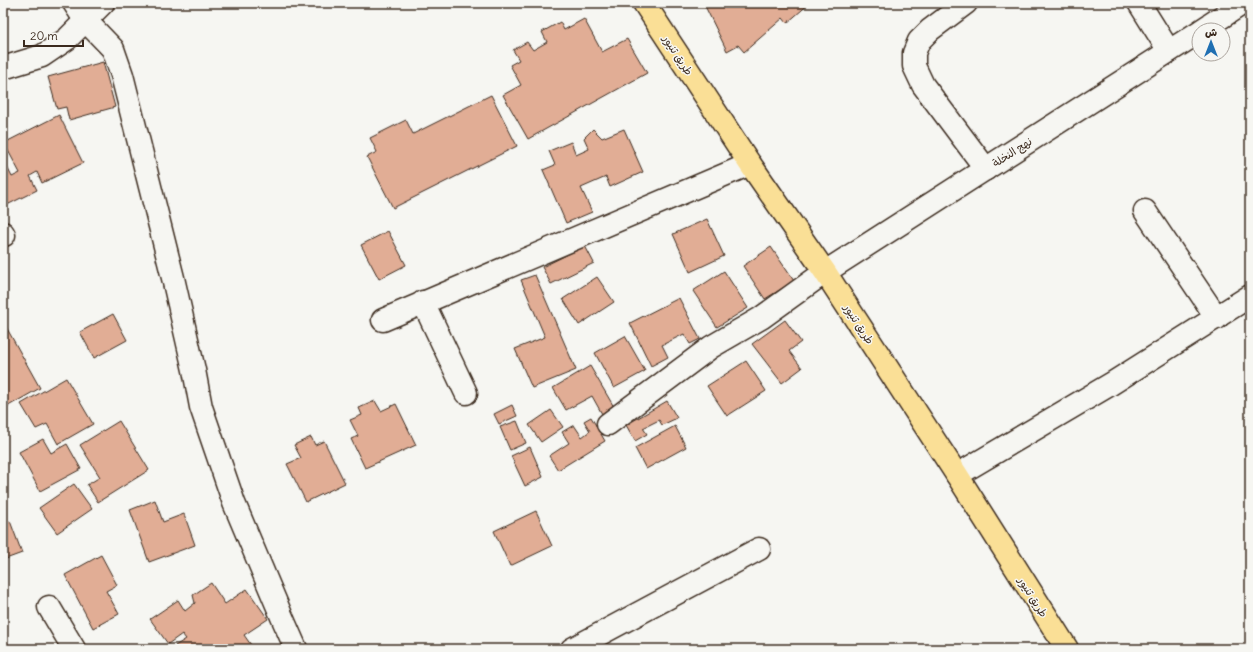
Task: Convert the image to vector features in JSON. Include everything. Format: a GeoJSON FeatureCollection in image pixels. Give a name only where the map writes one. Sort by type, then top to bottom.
{"type":"FeatureCollection","features":[{"type":"Feature","properties":{"kind":"main road","name":"طريق تنيور"},"geometry":{"type":"LineString","coordinates":[[644,3],[750,164],[825,272],[957,475],[1067,649]]}},
{"type":"Feature","properties":{"kind":"street"},"geometry":{"type":"LineString","coordinates":[[3,68],[42,56],[67,39],[80,11],[103,3]]}},
{"type":"Feature","properties":{"kind":"street"},"geometry":{"type":"LineString","coordinates":[[966,3],[930,30],[920,41],[914,53],[914,66],[923,85],[986,169]]}},
{"type":"Feature","properties":{"kind":"street"},"geometry":{"type":"LineString","coordinates":[[1139,3],[1169,51]]}},
{"type":"Feature","properties":{"kind":"street"},"geometry":{"type":"LineString","coordinates":[[1214,22],[1243,3]]}},
{"type":"Feature","properties":{"kind":"street"},"geometry":{"type":"LineString","coordinates":[[80,11],[113,49],[122,75],[173,278],[194,370],[200,407],[234,503],[296,649]]}},
{"type":"Feature","properties":{"kind":"street","name":"نهج النخلة"},"geometry":{"type":"LineString","coordinates":[[608,424],[711,347],[761,318],[825,272],[1191,37]]}},
{"type":"Feature","properties":{"kind":"street"},"geometry":{"type":"LineString","coordinates":[[383,320],[750,164]]}},
{"type":"Feature","properties":{"kind":"street"},"geometry":{"type":"LineString","coordinates":[[1145,210],[1217,318]]}},
{"type":"Feature","properties":{"kind":"street"},"geometry":{"type":"LineString","coordinates":[[957,475],[1111,384],[1250,296]]}},
{"type":"Feature","properties":{"kind":"street"},"geometry":{"type":"LineString","coordinates":[[423,302],[466,393]]}},
{"type":"Feature","properties":{"kind":"street"},"geometry":{"type":"LineString","coordinates":[[576,648],[759,549]]}},
{"type":"Feature","properties":{"kind":"street"},"geometry":{"type":"LineString","coordinates":[[49,607],[74,649]]}},
{"type":"Feature","properties":{"kind":"building"},"geometry":{"type":"Polygon","coordinates":[[[810,3],[787,23],[783,18],[744,52],[738,45],[727,51],[704,4],[810,3]]]}},
{"type":"Feature","properties":{"kind":"building"},"geometry":{"type":"Polygon","coordinates":[[[584,19],[602,52],[627,39],[647,73],[528,139],[503,95],[521,85],[510,65],[519,60],[513,50],[527,42],[533,50],[547,42],[542,32],[560,22],[564,30],[584,19]]]}},
{"type":"Feature","properties":{"kind":"building"},"geometry":{"type":"Polygon","coordinates":[[[103,62],[115,107],[69,120],[66,107],[57,109],[48,77],[103,62]]]}},
{"type":"Feature","properties":{"kind":"building"},"geometry":{"type":"Polygon","coordinates":[[[491,95],[517,146],[393,208],[367,157],[377,152],[370,138],[406,120],[413,134],[491,95]]]}},
{"type":"Feature","properties":{"kind":"building"},"geometry":{"type":"Polygon","coordinates":[[[59,115],[83,163],[42,183],[37,172],[30,176],[37,190],[5,206],[3,203],[3,169],[7,167],[12,177],[20,173],[4,143],[59,115]]]}},
{"type":"Feature","properties":{"kind":"building"},"geometry":{"type":"Polygon","coordinates":[[[593,129],[602,138],[624,129],[643,172],[610,187],[606,177],[581,188],[592,212],[566,223],[543,170],[555,165],[549,151],[571,142],[576,155],[589,149],[584,138],[593,129]]]}},
{"type":"Feature","properties":{"kind":"building"},"geometry":{"type":"Polygon","coordinates":[[[707,219],[724,256],[690,272],[673,234],[707,219]]]}},
{"type":"Feature","properties":{"kind":"building"},"geometry":{"type":"Polygon","coordinates":[[[388,231],[406,265],[379,279],[361,245],[388,231]]]}},
{"type":"Feature","properties":{"kind":"building"},"geometry":{"type":"Polygon","coordinates":[[[585,246],[594,263],[551,284],[542,267],[585,246]]]}},
{"type":"Feature","properties":{"kind":"building"},"geometry":{"type":"Polygon","coordinates":[[[771,247],[794,281],[765,299],[743,266],[771,247]]]}},
{"type":"Feature","properties":{"kind":"building"},"geometry":{"type":"Polygon","coordinates":[[[724,271],[748,308],[717,327],[693,291],[724,271]]]}},
{"type":"Feature","properties":{"kind":"building"},"geometry":{"type":"Polygon","coordinates":[[[535,275],[576,370],[532,388],[515,349],[545,337],[521,280],[535,275]]]}},
{"type":"Feature","properties":{"kind":"building"},"geometry":{"type":"Polygon","coordinates":[[[597,277],[614,302],[579,325],[563,299],[597,277]]]}},
{"type":"Feature","properties":{"kind":"building"},"geometry":{"type":"Polygon","coordinates":[[[679,298],[700,339],[690,344],[684,334],[662,345],[668,357],[651,366],[630,323],[679,298]]]}},
{"type":"Feature","properties":{"kind":"building"},"geometry":{"type":"Polygon","coordinates":[[[113,314],[127,340],[94,358],[80,332],[113,314]]]}},
{"type":"Feature","properties":{"kind":"building"},"geometry":{"type":"Polygon","coordinates":[[[785,320],[801,342],[789,351],[802,368],[782,383],[752,344],[785,320]]]}},
{"type":"Feature","properties":{"kind":"building"},"geometry":{"type":"Polygon","coordinates":[[[5,325],[40,388],[3,409],[3,327],[5,325]]]}},
{"type":"Feature","properties":{"kind":"building"},"geometry":{"type":"Polygon","coordinates":[[[625,336],[645,371],[614,388],[595,353],[625,336]]]}},
{"type":"Feature","properties":{"kind":"building"},"geometry":{"type":"Polygon","coordinates":[[[746,361],[766,391],[727,416],[707,386],[746,361]]]}},
{"type":"Feature","properties":{"kind":"building"},"geometry":{"type":"Polygon","coordinates":[[[590,366],[614,407],[602,414],[592,396],[566,410],[553,388],[590,366]]]}},
{"type":"Feature","properties":{"kind":"building"},"geometry":{"type":"Polygon","coordinates":[[[66,378],[93,424],[58,444],[47,424],[36,429],[21,404],[66,378]]]}},
{"type":"Feature","properties":{"kind":"building"},"geometry":{"type":"Polygon","coordinates":[[[375,401],[381,411],[396,404],[416,445],[365,468],[351,439],[358,436],[350,420],[362,415],[359,408],[375,401]]]}},
{"type":"Feature","properties":{"kind":"building"},"geometry":{"type":"Polygon","coordinates":[[[667,401],[677,418],[662,425],[659,420],[643,428],[647,434],[635,441],[626,425],[667,401]]]}},
{"type":"Feature","properties":{"kind":"building"},"geometry":{"type":"Polygon","coordinates":[[[512,405],[517,416],[499,424],[494,414],[512,405]]]}},
{"type":"Feature","properties":{"kind":"building"},"geometry":{"type":"Polygon","coordinates":[[[551,410],[563,427],[541,442],[529,425],[551,410]]]}},
{"type":"Feature","properties":{"kind":"building"},"geometry":{"type":"Polygon","coordinates":[[[591,417],[605,441],[558,470],[549,456],[569,443],[562,432],[574,425],[582,437],[590,431],[584,421],[591,417]]]}},
{"type":"Feature","properties":{"kind":"building"},"geometry":{"type":"Polygon","coordinates":[[[119,421],[149,470],[98,502],[87,485],[100,477],[80,445],[119,421]]]}},
{"type":"Feature","properties":{"kind":"building"},"geometry":{"type":"Polygon","coordinates":[[[517,421],[526,443],[510,450],[500,427],[517,421]]]}},
{"type":"Feature","properties":{"kind":"building"},"geometry":{"type":"Polygon","coordinates":[[[675,426],[686,447],[646,469],[635,448],[675,426]]]}},
{"type":"Feature","properties":{"kind":"building"},"geometry":{"type":"Polygon","coordinates":[[[311,437],[315,445],[324,441],[345,483],[306,502],[287,464],[301,458],[294,445],[311,437]]]}},
{"type":"Feature","properties":{"kind":"building"},"geometry":{"type":"Polygon","coordinates":[[[43,439],[51,453],[67,444],[81,469],[40,491],[19,452],[43,439]]]}},
{"type":"Feature","properties":{"kind":"building"},"geometry":{"type":"Polygon","coordinates":[[[530,447],[543,477],[525,486],[511,456],[530,447]]]}},
{"type":"Feature","properties":{"kind":"building"},"geometry":{"type":"Polygon","coordinates":[[[74,484],[92,509],[57,533],[39,508],[74,484]]]}},
{"type":"Feature","properties":{"kind":"building"},"geometry":{"type":"Polygon","coordinates":[[[155,500],[163,522],[184,514],[195,545],[149,562],[130,510],[155,500]]]}},
{"type":"Feature","properties":{"kind":"building"},"geometry":{"type":"Polygon","coordinates":[[[536,511],[552,546],[510,566],[494,531],[536,511]]]}},
{"type":"Feature","properties":{"kind":"building"},"geometry":{"type":"Polygon","coordinates":[[[10,521],[22,553],[3,560],[3,524],[10,521]]]}},
{"type":"Feature","properties":{"kind":"building"},"geometry":{"type":"Polygon","coordinates":[[[101,555],[117,585],[106,591],[119,614],[93,628],[65,575],[101,555]]]}},
{"type":"Feature","properties":{"kind":"building"},"geometry":{"type":"Polygon","coordinates":[[[211,583],[225,604],[247,589],[268,619],[244,635],[251,645],[245,649],[177,649],[175,646],[186,639],[182,634],[168,644],[150,619],[178,600],[185,611],[195,603],[193,595],[211,583]]]}}]}
